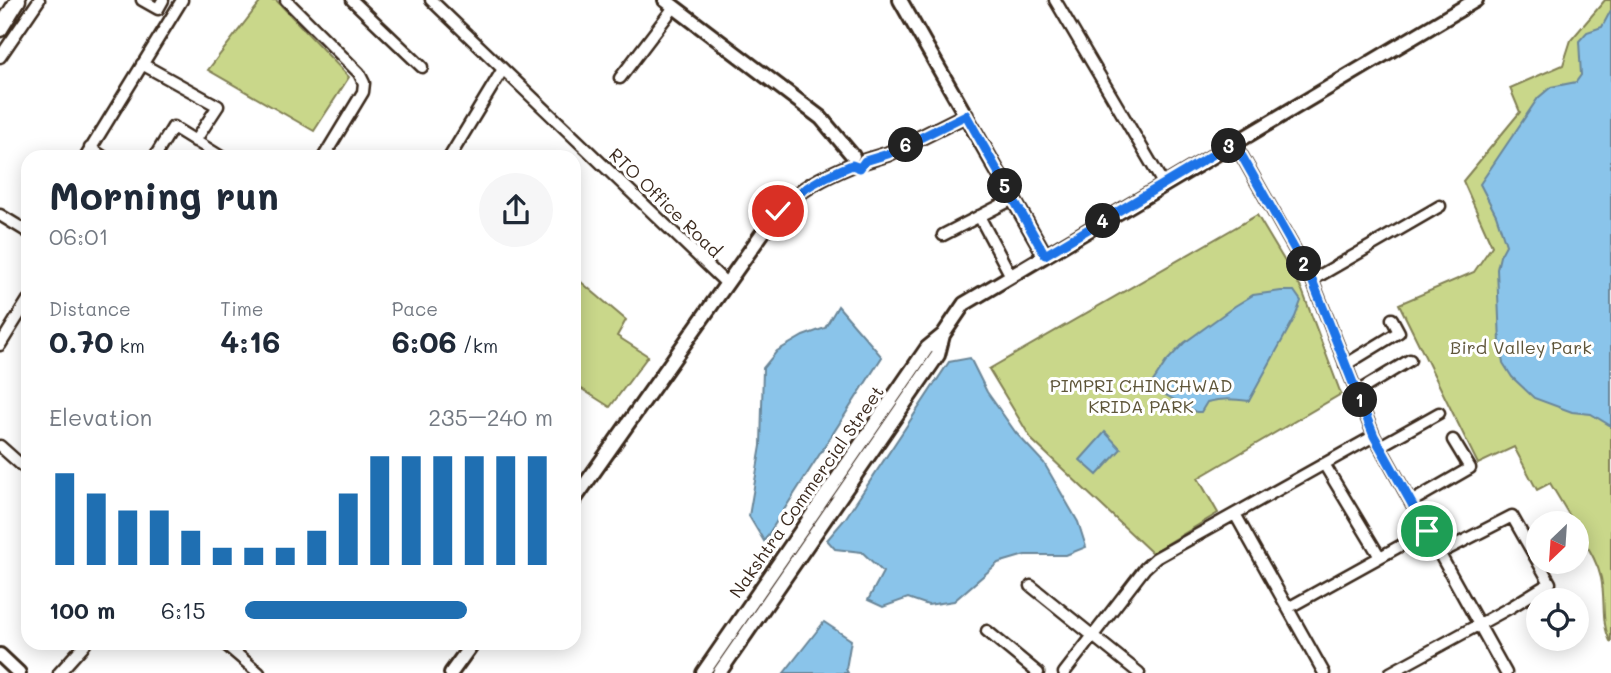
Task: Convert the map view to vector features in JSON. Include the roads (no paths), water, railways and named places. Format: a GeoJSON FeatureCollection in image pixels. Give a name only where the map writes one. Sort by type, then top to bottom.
{"type":"FeatureCollection","features":[{"type":"Feature","properties":{"kind":"main road"},"geometry":{"type":"LineString","coordinates":[[0,29],[18,0]]}},
{"type":"Feature","properties":{"kind":"street"},"geometry":{"type":"LineString","coordinates":[[0,57],[39,0]]}},
{"type":"Feature","properties":{"kind":"street"},"geometry":{"type":"LineString","coordinates":[[142,0],[158,9],[163,0]]}},
{"type":"Feature","properties":{"kind":"street"},"geometry":{"type":"LineString","coordinates":[[90,150],[182,0]]}},
{"type":"Feature","properties":{"kind":"street"},"geometry":{"type":"LineString","coordinates":[[286,0],[359,73],[364,83],[363,92],[328,150]]}},
{"type":"Feature","properties":{"kind":"street"},"geometry":{"type":"LineString","coordinates":[[352,0],[422,68]]}},
{"type":"Feature","properties":{"kind":"street","name":"RTO Office Road"},"geometry":{"type":"LineString","coordinates":[[431,0],[727,284]]}},
{"type":"Feature","properties":{"kind":"street"},"geometry":{"type":"LineString","coordinates":[[1055,0],[1164,185]]}},
{"type":"Feature","properties":{"kind":"street","name":"Nakshtra Commercial Street"},"geometry":{"type":"LineString","coordinates":[[703,673],[927,348],[943,335],[964,304],[1476,0]]}},
{"type":"Feature","properties":{"kind":"street"},"geometry":{"type":"LineString","coordinates":[[902,1],[1045,255]]}},
{"type":"Feature","properties":{"kind":"street"},"geometry":{"type":"LineString","coordinates":[[620,78],[669,3],[821,118],[857,160]]}},
{"type":"Feature","properties":{"kind":"street"},"geometry":{"type":"LineString","coordinates":[[142,64],[218,106],[195,141]]}},
{"type":"Feature","properties":{"kind":"street"},"geometry":{"type":"LineString","coordinates":[[454,150],[503,69]]}},
{"type":"Feature","properties":{"kind":"street"},"geometry":{"type":"LineString","coordinates":[[581,489],[778,211],[795,194],[857,160],[888,154],[966,115]]}},
{"type":"Feature","properties":{"kind":"street"},"geometry":{"type":"LineString","coordinates":[[159,150],[173,127],[210,150]]}},
{"type":"Feature","properties":{"kind":"street"},"geometry":{"type":"LineString","coordinates":[[1234,142],[1312,280],[1374,436],[1506,673]]}},
{"type":"Feature","properties":{"kind":"street"},"geometry":{"type":"LineString","coordinates":[[943,235],[1013,199]]}},
{"type":"Feature","properties":{"kind":"street"},"geometry":{"type":"LineString","coordinates":[[1312,280],[1440,206]]}},
{"type":"Feature","properties":{"kind":"street"},"geometry":{"type":"LineString","coordinates":[[0,215],[21,228]]}},
{"type":"Feature","properties":{"kind":"street"},"geometry":{"type":"LineString","coordinates":[[979,216],[1011,276]]}},
{"type":"Feature","properties":{"kind":"street"},"geometry":{"type":"LineString","coordinates":[[0,345],[21,311]]}},
{"type":"Feature","properties":{"kind":"street"},"geometry":{"type":"LineString","coordinates":[[1345,365],[1399,332],[1392,319]]}},
{"type":"Feature","properties":{"kind":"street","name":"Nakshtra Commercial Street"},"geometry":{"type":"LineString","coordinates":[[719,673],[938,355],[943,335]]}},
{"type":"Feature","properties":{"kind":"street"},"geometry":{"type":"LineString","coordinates":[[1357,392],[1410,360]]}},
{"type":"Feature","properties":{"kind":"street"},"geometry":{"type":"LineString","coordinates":[[1380,446],[1439,413]]}},
{"type":"Feature","properties":{"kind":"street"},"geometry":{"type":"LineString","coordinates":[[1064,673],[1145,568],[1156,558],[1374,436]]}},
{"type":"Feature","properties":{"kind":"street"},"geometry":{"type":"LineString","coordinates":[[1411,502],[1470,468],[1453,440]]}},
{"type":"Feature","properties":{"kind":"street"},"geometry":{"type":"LineString","coordinates":[[0,446],[21,465]]}},
{"type":"Feature","properties":{"kind":"street"},"geometry":{"type":"LineString","coordinates":[[1324,464],[1380,557]]}},
{"type":"Feature","properties":{"kind":"street"},"geometry":{"type":"LineString","coordinates":[[1235,514],[1324,673]]}},
{"type":"Feature","properties":{"kind":"street"},"geometry":{"type":"LineString","coordinates":[[1390,673],[1550,583],[1512,516],[1440,553]]}},
{"type":"Feature","properties":{"kind":"street"},"geometry":{"type":"LineString","coordinates":[[1288,608],[1427,531]]}},
{"type":"Feature","properties":{"kind":"street"},"geometry":{"type":"LineString","coordinates":[[1031,586],[1139,673]]}},
{"type":"Feature","properties":{"kind":"street"},"geometry":{"type":"LineString","coordinates":[[987,631],[1038,673]]}},
{"type":"Feature","properties":{"kind":"street"},"geometry":{"type":"LineString","coordinates":[[59,673],[80,650]]}},
{"type":"Feature","properties":{"kind":"street"},"geometry":{"type":"LineString","coordinates":[[232,650],[259,673]]}},
{"type":"Feature","properties":{"kind":"street"},"geometry":{"type":"LineString","coordinates":[[451,673],[468,650]]}},
{"type":"Feature","properties":{"kind":"street"},"geometry":{"type":"LineString","coordinates":[[0,655],[19,673]]}},
{"type":"Feature","properties":{"kind":"water"},"geometry":{"type":"Polygon","coordinates":[[[1611,10],[1611,426],[1591,414],[1572,412],[1534,398],[1512,377],[1503,363],[1497,269],[1506,245],[1496,215],[1480,184],[1538,98],[1551,87],[1576,82],[1581,75],[1579,41],[1587,32],[1602,27],[1611,10]]]}},
{"type":"Feature","properties":{"kind":"water"},"geometry":{"type":"Polygon","coordinates":[[[1294,291],[1301,301],[1249,401],[1228,399],[1207,402],[1201,412],[1196,412],[1162,393],[1165,388],[1152,383],[1166,362],[1184,343],[1235,306],[1253,295],[1294,291]]]}},
{"type":"Feature","properties":{"kind":"water"},"geometry":{"type":"Polygon","coordinates":[[[838,306],[882,357],[764,541],[749,516],[761,446],[763,368],[777,351],[803,336],[825,328],[838,306]]]}},
{"type":"Feature","properties":{"kind":"water"},"geometry":{"type":"Polygon","coordinates":[[[970,358],[987,392],[1016,433],[1044,463],[1078,522],[1086,547],[1066,555],[1025,555],[998,563],[954,601],[928,605],[908,598],[883,607],[868,600],[883,572],[862,552],[835,549],[827,540],[845,519],[949,362],[970,358]]]}},
{"type":"Feature","properties":{"kind":"water"},"geometry":{"type":"Polygon","coordinates":[[[1105,432],[1121,449],[1097,475],[1080,460],[1105,432]]]}},
{"type":"Feature","properties":{"kind":"water"},"geometry":{"type":"Polygon","coordinates":[[[824,622],[851,640],[846,669],[848,673],[784,673],[824,622]]]}},
{"type":"Feature","properties":{"kind":"park label","name":"Bird Valley Park"},"geometry":{"type":"Point","coordinates":[1521,348]}},
{"type":"Feature","properties":{"kind":"park label","name":"PIMPRI CHINCHWAD KRIDA PARK"},"geometry":{"type":"Point","coordinates":[1141,396]}}]}
